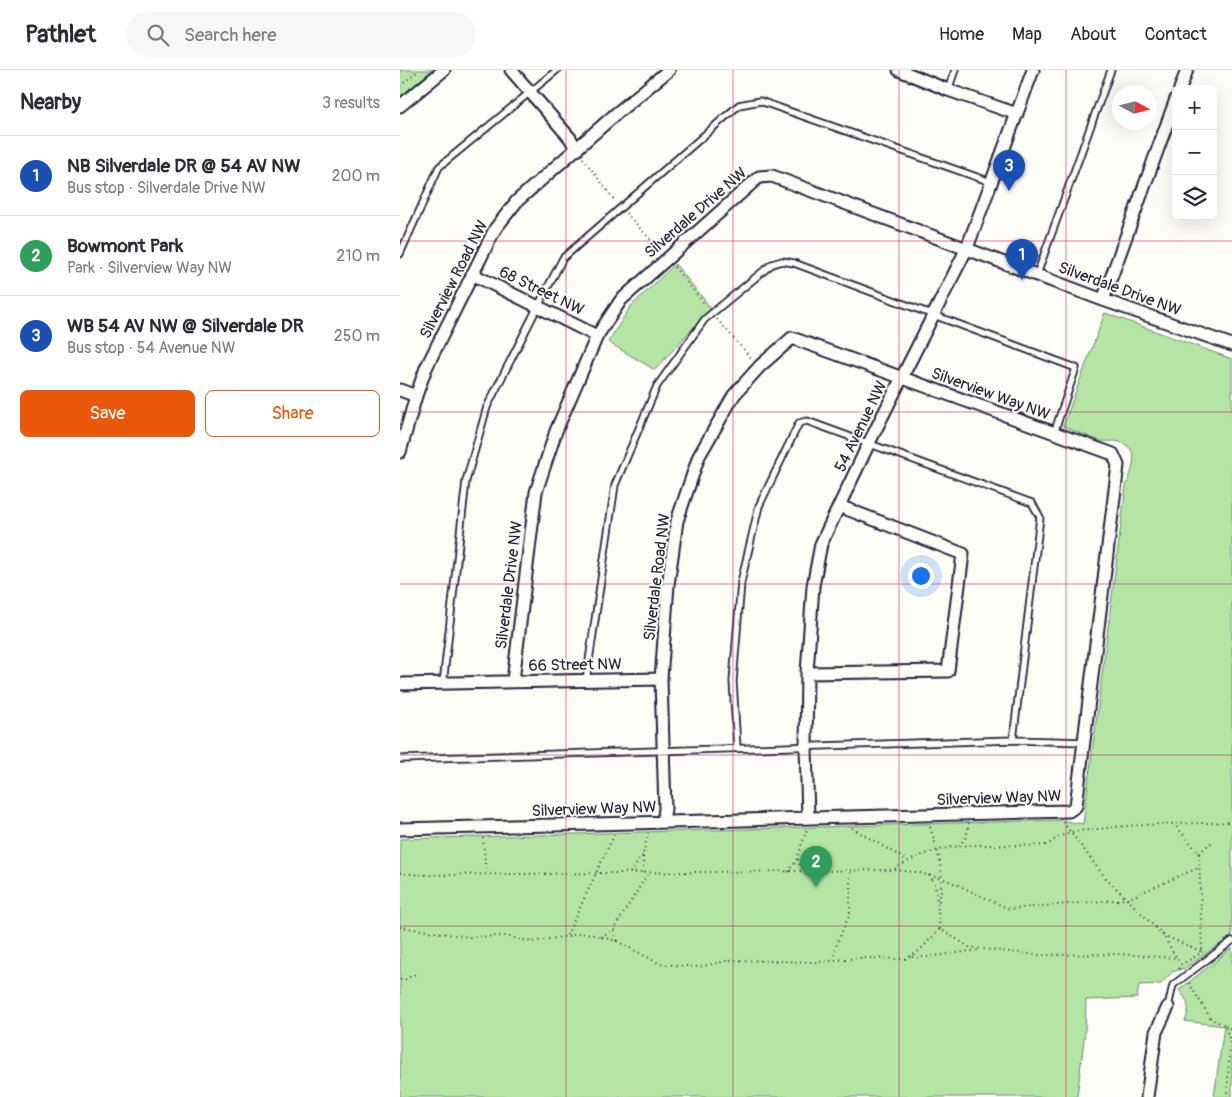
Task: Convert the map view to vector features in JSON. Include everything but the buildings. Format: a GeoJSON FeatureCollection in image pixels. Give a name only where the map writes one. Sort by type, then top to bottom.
{"type":"FeatureCollection","features":[{"type":"Feature","properties":{"kind":"street"},"geometry":{"type":"LineString","coordinates":[[400,106],[444,70]]}},
{"type":"Feature","properties":{"kind":"street"},"geometry":{"type":"LineString","coordinates":[[511,70],[570,138],[577,150]]}},
{"type":"Feature","properties":{"kind":"street","name":"Silverview Road NW"},"geometry":{"type":"LineString","coordinates":[[400,452],[426,368],[495,229],[517,201],[669,70]]}},
{"type":"Feature","properties":{"kind":"street"},"geometry":{"type":"LineString","coordinates":[[899,70],[948,90],[1017,114]]}},
{"type":"Feature","properties":{"kind":"street","name":"54 Avenue NW"},"geometry":{"type":"LineString","coordinates":[[809,818],[806,747],[807,673],[813,586],[821,544],[901,378],[967,248],[1034,70]]}},
{"type":"Feature","properties":{"kind":"street"},"geometry":{"type":"LineString","coordinates":[[1181,85],[1187,70]]}},
{"type":"Feature","properties":{"kind":"street"},"geometry":{"type":"LineString","coordinates":[[1104,300],[1172,110]]}},
{"type":"Feature","properties":{"kind":"street","name":"Silverdale Drive NW"},"geometry":{"type":"LineString","coordinates":[[513,681],[536,492],[556,431],[597,336],[621,300],[759,177],[772,176],[1104,300],[1232,345]]}},
{"type":"Feature","properties":{"kind":"street","name":"68 Street NW"},"geometry":{"type":"LineString","coordinates":[[472,274],[597,336]]}},
{"type":"Feature","properties":{"kind":"street","name":"Silverdale Road NW"},"geometry":{"type":"LineString","coordinates":[[663,822],[665,809],[661,679],[668,585],[677,521],[699,456],[734,394],[760,366],[792,338],[901,378]]}},
{"type":"Feature","properties":{"kind":"street","name":"Silverview Way NW"},"geometry":{"type":"LineString","coordinates":[[400,829],[1069,811],[1076,806],[1118,465],[1113,454],[901,378]]}},
{"type":"Feature","properties":{"kind":"street"},"geometry":{"type":"LineString","coordinates":[[400,390],[416,396]]}},
{"type":"Feature","properties":{"kind":"street"},"geometry":{"type":"LineString","coordinates":[[807,673],[948,671],[963,554],[839,506]]}},
{"type":"Feature","properties":{"kind":"street","name":"66 Street NW"},"geometry":{"type":"LineString","coordinates":[[400,684],[661,679]]}},
{"type":"Feature","properties":{"kind":"street"},"geometry":{"type":"LineString","coordinates":[[1147,1097],[1156,1032],[1168,1007]]}},
{"type":"Feature","properties":{"kind":"lane"},"geometry":{"type":"LineString","coordinates":[[400,254],[439,167],[557,70]]}},
{"type":"Feature","properties":{"kind":"lane"},"geometry":{"type":"LineString","coordinates":[[948,90],[955,70]]}},
{"type":"Feature","properties":{"kind":"lane"},"geometry":{"type":"LineString","coordinates":[[1037,274],[1111,70]]}},
{"type":"Feature","properties":{"kind":"lane"},"geometry":{"type":"LineString","coordinates":[[443,684],[466,481],[487,407],[563,258],[739,105],[760,101],[993,183]]}},
{"type":"Feature","properties":{"kind":"lane"},"geometry":{"type":"LineString","coordinates":[[586,681],[615,485],[658,386],[705,319],[772,264],[782,261],[794,263],[1076,368],[1054,433]]}},
{"type":"Feature","properties":{"kind":"lane"},"geometry":{"type":"LineString","coordinates":[[737,748],[733,681],[741,582],[759,506],[799,423],[807,421],[1032,503],[1040,517],[1014,740]]}},
{"type":"Feature","properties":{"kind":"lane"},"geometry":{"type":"LineString","coordinates":[[400,759],[1014,740],[1085,742]]}},
{"type":"Feature","properties":{"kind":"lane"},"geometry":{"type":"LineString","coordinates":[[1168,1007],[1173,985],[1232,941]]}},
{"type":"Feature","properties":{"kind":"path"},"geometry":{"type":"LineString","coordinates":[[400,86],[419,70]]}},
{"type":"Feature","properties":{"kind":"path"},"geometry":{"type":"LineString","coordinates":[[666,258],[760,366]]}},
{"type":"Feature","properties":{"kind":"path"},"geometry":{"type":"LineString","coordinates":[[926,815],[937,849],[943,878],[938,906]]}},
{"type":"Feature","properties":{"kind":"path"},"geometry":{"type":"LineString","coordinates":[[836,817],[856,832],[908,860]]}},
{"type":"Feature","properties":{"kind":"path"},"geometry":{"type":"LineString","coordinates":[[788,872],[797,857],[809,818]]}},
{"type":"Feature","properties":{"kind":"path"},"geometry":{"type":"LineString","coordinates":[[1060,819],[1103,874],[1163,934],[1180,965]]}},
{"type":"Feature","properties":{"kind":"path"},"geometry":{"type":"LineString","coordinates":[[959,846],[966,837],[970,822]]}},
{"type":"Feature","properties":{"kind":"path"},"geometry":{"type":"LineString","coordinates":[[893,870],[908,860],[937,849],[990,844],[1048,845],[1061,835],[1108,828],[1232,822]]}},
{"type":"Feature","properties":{"kind":"path"},"geometry":{"type":"LineString","coordinates":[[1163,934],[1202,952],[1200,853],[1174,824]]}},
{"type":"Feature","properties":{"kind":"path"},"geometry":{"type":"LineString","coordinates":[[643,873],[643,854],[649,828]]}},
{"type":"Feature","properties":{"kind":"path"},"geometry":{"type":"LineString","coordinates":[[567,935],[616,830]]}},
{"type":"Feature","properties":{"kind":"path"},"geometry":{"type":"LineString","coordinates":[[483,834],[486,875]]}},
{"type":"Feature","properties":{"kind":"path"},"geometry":{"type":"LineString","coordinates":[[1200,853],[1213,841]]}},
{"type":"Feature","properties":{"kind":"path"},"geometry":{"type":"LineString","coordinates":[[630,873],[643,854]]}},
{"type":"Feature","properties":{"kind":"path"},"geometry":{"type":"LineString","coordinates":[[797,857],[800,866],[806,872]]}},
{"type":"Feature","properties":{"kind":"path"},"geometry":{"type":"LineString","coordinates":[[400,873],[486,875],[893,870],[943,878],[1009,909],[1128,899],[1200,867]]}},
{"type":"Feature","properties":{"kind":"path"},"geometry":{"type":"LineString","coordinates":[[832,961],[837,943],[850,914],[850,871]]}},
{"type":"Feature","properties":{"kind":"path"},"geometry":{"type":"LineString","coordinates":[[601,937],[614,929],[648,873]]}},
{"type":"Feature","properties":{"kind":"path"},"geometry":{"type":"LineString","coordinates":[[930,875],[935,884],[940,928],[959,943],[969,947],[1040,955],[1119,954],[1176,958]]}},
{"type":"Feature","properties":{"kind":"path"},"geometry":{"type":"LineString","coordinates":[[400,927],[469,937],[506,936],[532,942],[586,933],[616,941],[632,948],[652,961],[671,966],[707,967],[730,960],[832,961],[906,959],[919,951],[940,928]]}},
{"type":"Feature","properties":{"kind":"path"},"geometry":{"type":"LineString","coordinates":[[614,929],[616,941]]}},
{"type":"Feature","properties":{"kind":"path"},"geometry":{"type":"LineString","coordinates":[[910,957],[926,957],[984,949]]}},
{"type":"Feature","properties":{"kind":"path"},"geometry":{"type":"LineString","coordinates":[[400,980],[404,980],[417,973]]}},
{"type":"Feature","properties":{"kind":"path"},"geometry":{"type":"LineString","coordinates":[[1183,976],[1212,1019],[1232,1030]]}},
{"type":"Feature","properties":{"kind":"path"},"geometry":{"type":"LineString","coordinates":[[1225,1025],[1230,1042],[1231,1069],[1227,1097]]}},
{"type":"Feature","properties":{"kind":"green space"},"geometry":{"type":"Polygon","coordinates":[[[400,70],[432,70],[400,97],[400,70]]]}},
{"type":"Feature","properties":{"kind":"green space"},"geometry":{"type":"Polygon","coordinates":[[[675,264],[711,308],[655,370],[608,342],[631,306],[675,264]]]}},
{"type":"Feature","properties":{"kind":"green space"},"geometry":{"type":"Polygon","coordinates":[[[1105,313],[1232,359],[1232,936],[1185,968],[1172,972],[1161,984],[1139,985],[1137,998],[1086,1000],[1085,1031],[1077,1097],[400,1097],[400,839],[1060,820],[1083,824],[1126,486],[1134,462],[1131,450],[1120,442],[1101,441],[1063,426],[1105,313]]]}},
{"type":"Feature","properties":{"kind":"green space"},"geometry":{"type":"Polygon","coordinates":[[[1232,948],[1232,1097],[1214,1097],[1224,1026],[1185,1021],[1188,1004],[1179,990],[1232,948]]]}},
{"type":"Feature","properties":{"kind":"place","name":"WB 54 AV NW @ Silverdale DR"},"geometry":{"type":"Point","coordinates":[1009,191]}},
{"type":"Feature","properties":{"kind":"place","name":"NB Silverdale DR @ 54 AV NW"},"geometry":{"type":"Point","coordinates":[1022,280]}},
{"type":"Feature","properties":{"kind":"place","name":"Bowmont Park"},"geometry":{"type":"Point","coordinates":[816,887]}}]}
